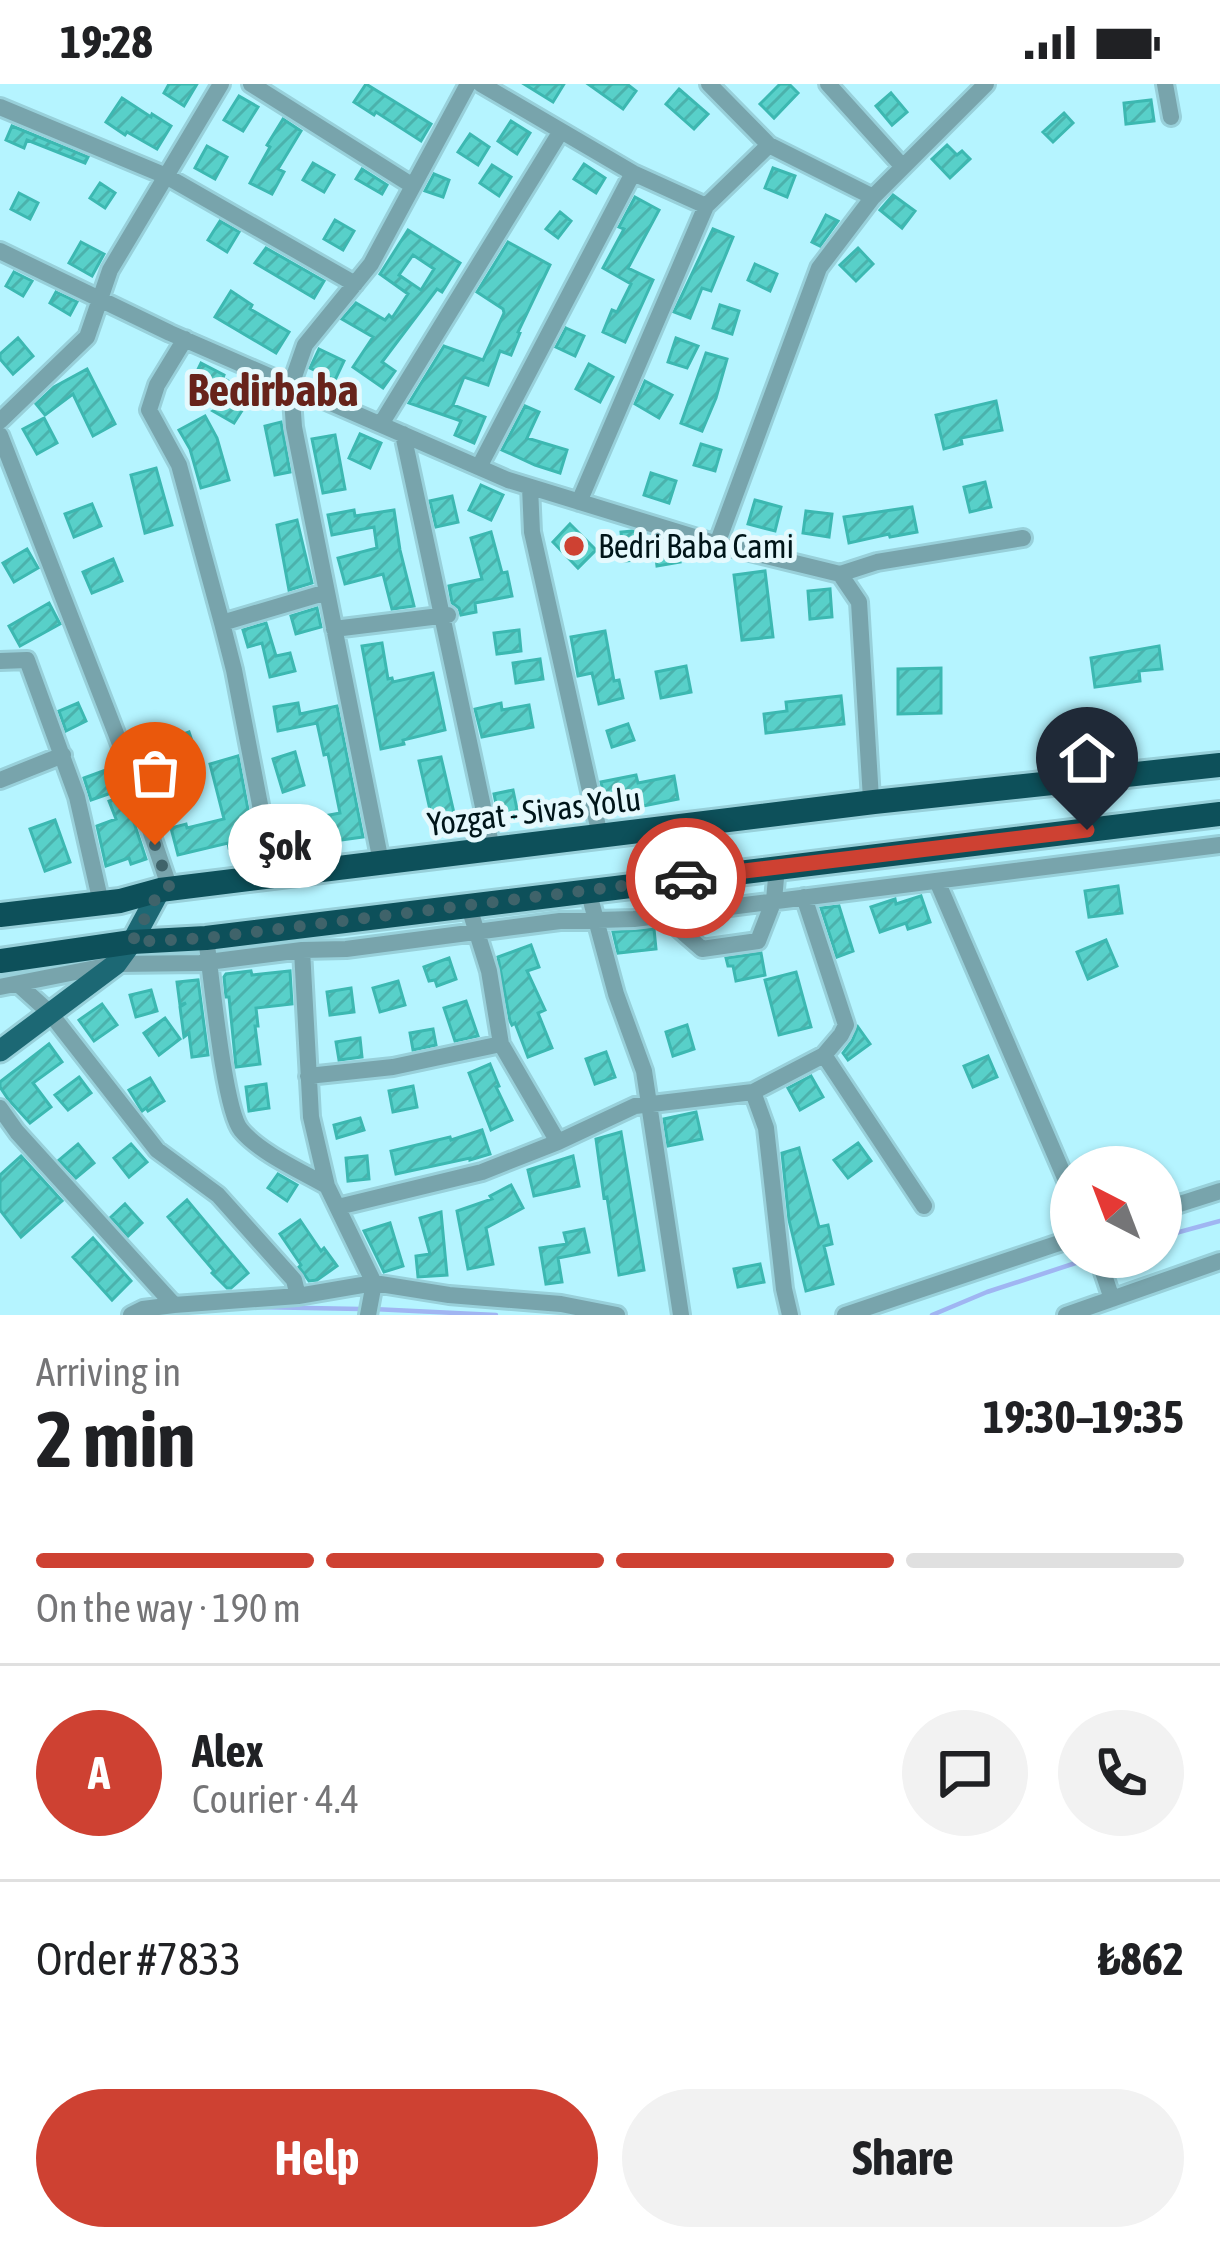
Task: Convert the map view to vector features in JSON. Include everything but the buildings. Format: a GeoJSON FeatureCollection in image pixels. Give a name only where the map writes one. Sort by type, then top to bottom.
{"type":"FeatureCollection","features":[{"type":"Feature","properties":{"kind":"highway","name":"Yozgat - Sivas Yolu"},"geometry":{"type":"LineString","coordinates":[[0,915],[164,888],[1220,765]]}},
{"type":"Feature","properties":{"kind":"highway"},"geometry":{"type":"LineString","coordinates":[[0,961],[132,942],[208,950],[468,904],[1220,814]]}},
{"type":"Feature","properties":{"kind":"main road"},"geometry":{"type":"LineString","coordinates":[[0,1051],[116,964],[164,888]]}},
{"type":"Feature","properties":{"kind":"street"},"geometry":{"type":"LineString","coordinates":[[0,421],[87,337],[110,270],[221,84]]}},
{"type":"Feature","properties":{"kind":"street"},"geometry":{"type":"LineString","coordinates":[[251,84],[412,186]]}},
{"type":"Feature","properties":{"kind":"street"},"geometry":{"type":"LineString","coordinates":[[380,856],[294,428],[291,385],[305,345],[371,264],[468,84]]}},
{"type":"Feature","properties":{"kind":"street"},"geometry":{"type":"LineString","coordinates":[[481,84],[634,173],[706,206]]}},
{"type":"Feature","properties":{"kind":"street"},"geometry":{"type":"LineString","coordinates":[[710,84],[770,145],[873,197]]}},
{"type":"Feature","properties":{"kind":"street"},"geometry":{"type":"LineString","coordinates":[[829,84],[903,167]]}},
{"type":"Feature","properties":{"kind":"street"},"geometry":{"type":"LineString","coordinates":[[717,544],[819,268],[873,197],[986,84]]}},
{"type":"Feature","properties":{"kind":"street"},"geometry":{"type":"LineString","coordinates":[[1165,84],[1171,117]]}},
{"type":"Feature","properties":{"kind":"street"},"geometry":{"type":"LineString","coordinates":[[0,107],[166,176],[355,284]]}},
{"type":"Feature","properties":{"kind":"street"},"geometry":{"type":"LineString","coordinates":[[381,424],[561,131]]}},
{"type":"Feature","properties":{"kind":"street"},"geometry":{"type":"LineString","coordinates":[[579,502],[706,206],[770,145]]}},
{"type":"Feature","properties":{"kind":"street"},"geometry":{"type":"LineString","coordinates":[[478,467],[634,173]]}},
{"type":"Feature","properties":{"kind":"street"},"geometry":{"type":"LineString","coordinates":[[0,251],[185,339],[478,467],[717,544],[840,574],[877,562],[1023,538]]}},
{"type":"Feature","properties":{"kind":"street"},"geometry":{"type":"LineString","coordinates":[[185,339],[148,410],[179,465],[234,670],[274,872]]}},
{"type":"Feature","properties":{"kind":"street"},"geometry":{"type":"LineString","coordinates":[[403,434],[491,844]]}},
{"type":"Feature","properties":{"kind":"street"},"geometry":{"type":"LineString","coordinates":[[0,435],[127,762],[164,888],[380,856],[1220,754]]}},
{"type":"Feature","properties":{"kind":"street"},"geometry":{"type":"LineString","coordinates":[[530,487],[532,532],[599,831]]}},
{"type":"Feature","properties":{"kind":"street"},"geometry":{"type":"LineString","coordinates":[[840,574],[859,602],[871,799]]}},
{"type":"Feature","properties":{"kind":"street"},"geometry":{"type":"LineString","coordinates":[[222,623],[327,592]]}},
{"type":"Feature","properties":{"kind":"street"},"geometry":{"type":"LineString","coordinates":[[334,629],[445,615]]}},
{"type":"Feature","properties":{"kind":"street"},"geometry":{"type":"LineString","coordinates":[[0,662],[27,660],[77,797],[100,898],[0,905]]}},
{"type":"Feature","properties":{"kind":"street"},"geometry":{"type":"LineString","coordinates":[[0,780],[63,755]]}},
{"type":"Feature","properties":{"kind":"street"},"geometry":{"type":"LineString","coordinates":[[9,985],[208,950],[346,949],[560,922],[663,916],[1220,845]]}},
{"type":"Feature","properties":{"kind":"street"},"geometry":{"type":"LineString","coordinates":[[644,883],[663,916],[702,949],[758,941],[774,901],[777,867]]}},
{"type":"Feature","properties":{"kind":"street"},"geometry":{"type":"LineString","coordinates":[[937,881],[1051,1146]]}},
{"type":"Feature","properties":{"kind":"street"},"geometry":{"type":"LineString","coordinates":[[588,890],[616,994],[644,1072],[680,1315]]}},
{"type":"Feature","properties":{"kind":"street"},"geometry":{"type":"LineString","coordinates":[[338,1208],[482,1172],[635,1106],[753,1092],[824,1054],[846,1024],[804,897]]}},
{"type":"Feature","properties":{"kind":"street"},"geometry":{"type":"LineString","coordinates":[[468,904],[489,971],[502,1044],[558,1142]]}},
{"type":"Feature","properties":{"kind":"street"},"geometry":{"type":"LineString","coordinates":[[208,950],[235,1124],[250,1141],[327,1186]]}},
{"type":"Feature","properties":{"kind":"street"},"geometry":{"type":"LineString","coordinates":[[302,950],[310,1117],[327,1186],[371,1300]]}},
{"type":"Feature","properties":{"kind":"street"},"geometry":{"type":"LineString","coordinates":[[9,985],[50,1013],[158,1150],[218,1195],[294,1280],[298,1297]]}},
{"type":"Feature","properties":{"kind":"street"},"geometry":{"type":"LineString","coordinates":[[308,1076],[394,1067],[502,1044]]}},
{"type":"Feature","properties":{"kind":"street"},"geometry":{"type":"LineString","coordinates":[[824,1054],[924,1206]]}},
{"type":"Feature","properties":{"kind":"street"},"geometry":{"type":"LineString","coordinates":[[753,1092],[766,1128],[790,1315]]}},
{"type":"Feature","properties":{"kind":"street"},"geometry":{"type":"LineString","coordinates":[[0,1108],[16,1132],[175,1305]]}},
{"type":"Feature","properties":{"kind":"street"},"geometry":{"type":"LineString","coordinates":[[1182,1203],[1220,1191]]}},
{"type":"Feature","properties":{"kind":"street"},"geometry":{"type":"LineString","coordinates":[[845,1315],[1050,1246]]}},
{"type":"Feature","properties":{"kind":"street"},"geometry":{"type":"LineString","coordinates":[[1066,1315],[1109,1292],[1220,1261]]}},
{"type":"Feature","properties":{"kind":"street"},"geometry":{"type":"LineString","coordinates":[[1105,1278],[1109,1292]]}},
{"type":"Feature","properties":{"kind":"street"},"geometry":{"type":"LineString","coordinates":[[131,1315],[175,1305],[298,1297],[371,1300],[449,1295],[561,1304],[616,1315]]}},
{"type":"Feature","properties":{"kind":"waterway"},"geometry":{"type":"LineString","coordinates":[[1182,1231],[1220,1221]]}},
{"type":"Feature","properties":{"kind":"waterway"},"geometry":{"type":"LineString","coordinates":[[932,1315],[1050,1271]]}},
{"type":"Feature","properties":{"kind":"waterway"},"geometry":{"type":"LineString","coordinates":[[253,1307],[361,1309]]}},
{"type":"Feature","properties":{"kind":"waterway"},"geometry":{"type":"LineString","coordinates":[[373,1309],[496,1315]]}},
{"type":"Feature","properties":{"kind":"way so far"},"geometry":{"type":"LineString","coordinates":[[155,845],[169,886],[160,890],[132,942],[206,938],[686,878]]}},
{"type":"Feature","properties":{"kind":"place","name":"Bedri Baba Cami"},"geometry":{"type":"Point","coordinates":[574,546]}},
{"type":"Feature","properties":{"kind":"place","name":"Şok"},"geometry":{"type":"Point","coordinates":[155,845]}},
{"type":"Feature","properties":{"kind":"district","name":"Bedirbaba"},"geometry":{"type":"Point","coordinates":[273,390]}},
{"type":"Feature","properties":{"kind":"route"},"geometry":{"type":"LineString","coordinates":[[686,878],[1087,830]]}}]}
